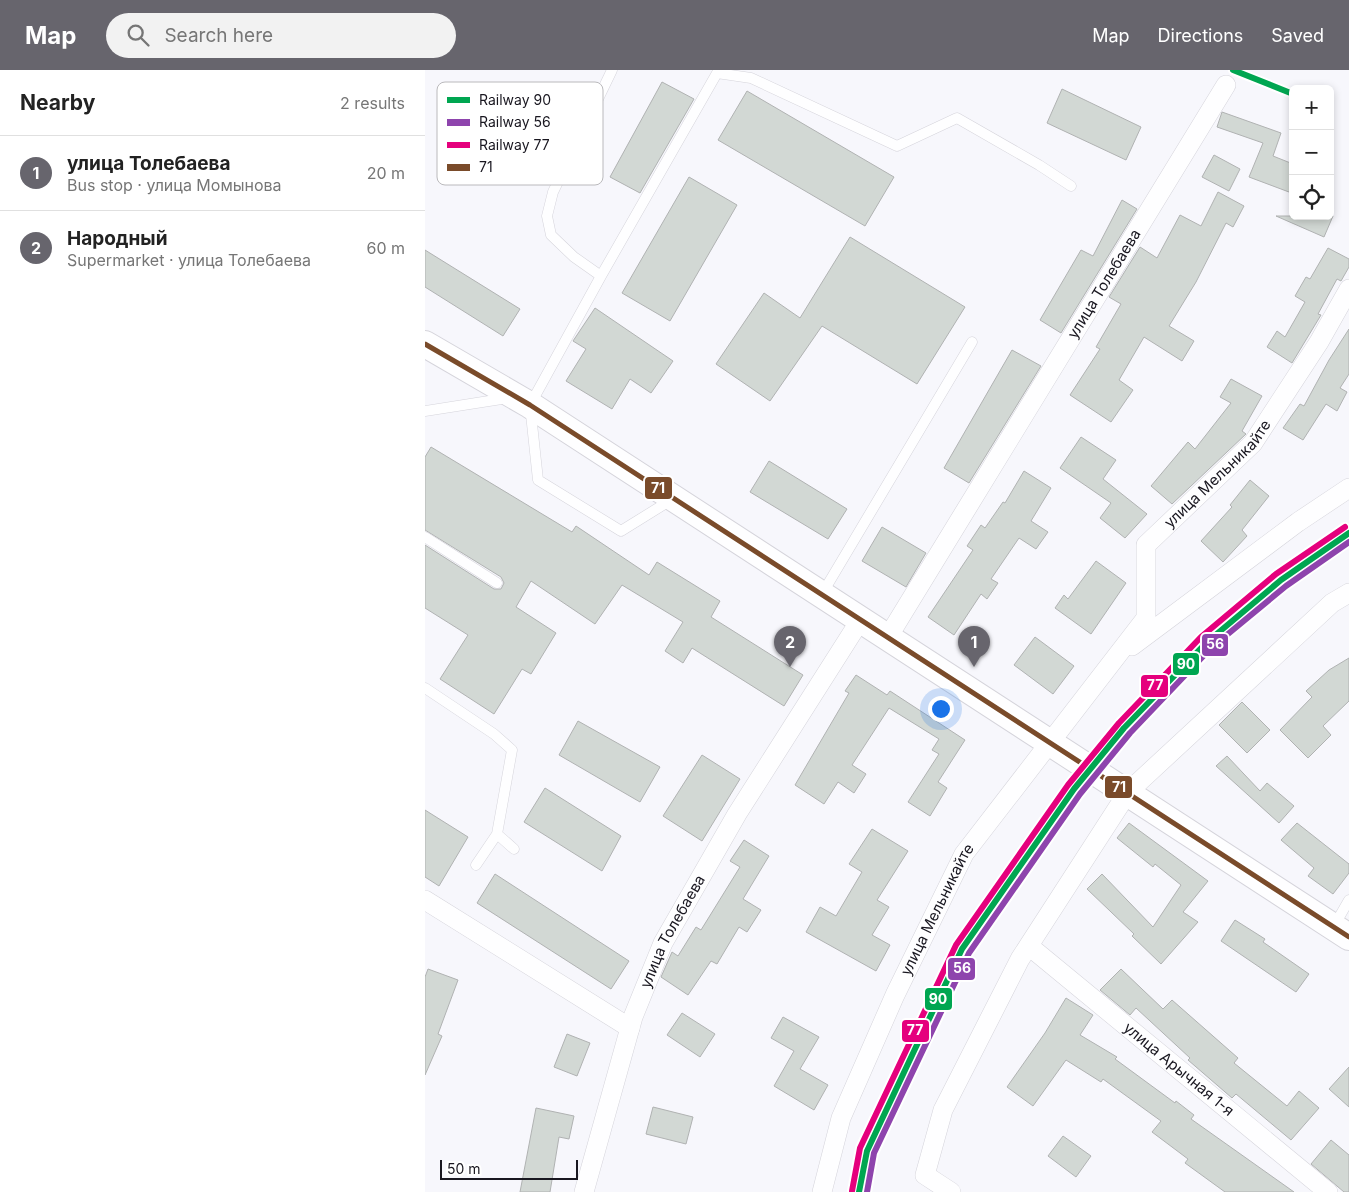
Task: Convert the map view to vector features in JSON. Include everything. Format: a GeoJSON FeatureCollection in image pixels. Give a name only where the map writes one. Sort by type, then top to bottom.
{"type":"FeatureCollection","features":[{"type":"Feature","properties":{"kind":"main road"},"geometry":{"type":"LineString","coordinates":[[425,344],[522,401],[1050,741],[1341,932]]}},
{"type":"Feature","properties":{"kind":"street","name":"улица Толебаева"},"geometry":{"type":"LineString","coordinates":[[888,637],[1226,85]]}},
{"type":"Feature","properties":{"kind":"street","name":"улица Мельникайте"},"geometry":{"type":"LineString","coordinates":[[822,1192],[841,1118],[895,994],[965,854],[1146,618],[1146,545],[1253,443],[1319,342],[1349,289]]}},
{"type":"Feature","properties":{"kind":"street","name":"улица Мельникайте"},"geometry":{"type":"LineString","coordinates":[[1113,660],[1298,522],[1349,488]]}},
{"type":"Feature","properties":{"kind":"street"},"geometry":{"type":"LineString","coordinates":[[951,1192],[925,1175],[943,1110],[1029,946],[1128,792],[1332,603],[1349,593]]}},
{"type":"Feature","properties":{"kind":"street","name":"улица Толебаева"},"geometry":{"type":"LineString","coordinates":[[584,1192],[630,1028],[663,943],[737,814],[861,619]]}},
{"type":"Feature","properties":{"kind":"street"},"geometry":{"type":"LineString","coordinates":[[427,907],[630,1028]]}},
{"type":"Feature","properties":{"kind":"street","name":"улица Арычная 1-я"},"geometry":{"type":"LineString","coordinates":[[1029,946],[1328,1192]]}},
{"type":"Feature","properties":{"kind":"lane"},"geometry":{"type":"LineString","coordinates":[[603,89],[612,70]]}},
{"type":"Feature","properties":{"kind":"lane"},"geometry":{"type":"LineString","coordinates":[[673,498],[621,531],[538,480],[522,401],[601,276],[717,73],[751,78],[897,146],[957,118],[1039,165],[1071,186]]}},
{"type":"Feature","properties":{"kind":"lane"},"geometry":{"type":"LineString","coordinates":[[556,185],[547,216],[551,235],[574,257],[601,276]]}},
{"type":"Feature","properties":{"kind":"lane"},"geometry":{"type":"LineString","coordinates":[[822,594],[972,342]]}},
{"type":"Feature","properties":{"kind":"lane"},"geometry":{"type":"LineString","coordinates":[[425,412],[522,401]]}},
{"type":"Feature","properties":{"kind":"lane"},"geometry":{"type":"LineString","coordinates":[[425,537],[497,583]]}},
{"type":"Feature","properties":{"kind":"lane"},"geometry":{"type":"LineString","coordinates":[[425,688],[494,734],[512,750],[497,834],[476,865]]}},
{"type":"Feature","properties":{"kind":"lane"},"geometry":{"type":"LineString","coordinates":[[497,834],[514,849]]}},
{"type":"Feature","properties":{"kind":"lane"},"geometry":{"type":"LineString","coordinates":[[1341,932],[1349,900]]}},
{"type":"Feature","properties":{"kind":"building"},"geometry":{"type":"Polygon","coordinates":[[[662,82],[694,99],[640,193],[610,177],[662,82]]]}},
{"type":"Feature","properties":{"kind":"building"},"geometry":{"type":"Polygon","coordinates":[[[1062,89],[1141,127],[1126,160],[1047,123],[1062,89]]]}},
{"type":"Feature","properties":{"kind":"building"},"geometry":{"type":"Polygon","coordinates":[[[747,91],[894,177],[865,226],[718,140],[747,91]]]}},
{"type":"Feature","properties":{"kind":"building"},"geometry":{"type":"Polygon","coordinates":[[[1222,112],[1281,133],[1273,156],[1289,162],[1289,192],[1249,177],[1263,143],[1217,127],[1222,112]]]}},
{"type":"Feature","properties":{"kind":"building"},"geometry":{"type":"Polygon","coordinates":[[[1214,155],[1240,169],[1229,191],[1202,177],[1214,155]]]}},
{"type":"Feature","properties":{"kind":"building"},"geometry":{"type":"Polygon","coordinates":[[[689,177],[737,205],[670,321],[622,293],[689,177]]]}},
{"type":"Feature","properties":{"kind":"building"},"geometry":{"type":"Polygon","coordinates":[[[1218,192],[1244,206],[1233,227],[1226,223],[1196,282],[1169,326],[1194,341],[1182,361],[1144,337],[1119,380],[1133,390],[1111,422],[1070,395],[1100,349],[1096,347],[1121,304],[1109,297],[1140,247],[1157,258],[1180,215],[1201,226],[1218,192]]]}},
{"type":"Feature","properties":{"kind":"building"},"geometry":{"type":"Polygon","coordinates":[[[1122,200],[1137,209],[1061,333],[1040,320],[1081,250],[1093,256],[1122,200]]]}},
{"type":"Feature","properties":{"kind":"building"},"geometry":{"type":"Polygon","coordinates":[[[1276,216],[1289,216],[1289,220],[1331,220],[1324,237],[1276,216]]]}},
{"type":"Feature","properties":{"kind":"building"},"geometry":{"type":"Polygon","coordinates":[[[850,237],[965,307],[917,384],[822,326],[770,401],[716,364],[764,293],[800,318],[850,237]]]}},
{"type":"Feature","properties":{"kind":"building"},"geometry":{"type":"Polygon","coordinates":[[[1328,248],[1349,259],[1349,267],[1341,281],[1337,279],[1318,314],[1321,315],[1292,363],[1267,347],[1277,331],[1285,337],[1305,302],[1295,296],[1306,277],[1310,279],[1328,248]]]}},
{"type":"Feature","properties":{"kind":"building"},"geometry":{"type":"Polygon","coordinates":[[[425,250],[520,309],[503,336],[425,287],[425,250]]]}},
{"type":"Feature","properties":{"kind":"building"},"geometry":{"type":"Polygon","coordinates":[[[595,308],[673,361],[651,393],[630,379],[612,409],[566,381],[586,349],[573,341],[595,308]]]}},
{"type":"Feature","properties":{"kind":"building"},"geometry":{"type":"Polygon","coordinates":[[[1349,329],[1349,374],[1340,388],[1347,392],[1337,411],[1326,404],[1303,440],[1283,428],[1300,404],[1304,406],[1329,360],[1349,329]]]}},
{"type":"Feature","properties":{"kind":"building"},"geometry":{"type":"Polygon","coordinates":[[[1012,350],[1041,366],[969,483],[944,468],[1012,350]]]}},
{"type":"Feature","properties":{"kind":"building"},"geometry":{"type":"Polygon","coordinates":[[[1231,379],[1262,396],[1242,431],[1246,434],[1172,504],[1151,486],[1188,442],[1195,449],[1231,403],[1220,397],[1231,379]]]}},
{"type":"Feature","properties":{"kind":"building"},"geometry":{"type":"Polygon","coordinates":[[[1081,437],[1116,460],[1103,479],[1147,514],[1125,538],[1100,518],[1111,503],[1060,468],[1081,437]]]}},
{"type":"Feature","properties":{"kind":"building"},"geometry":{"type":"Polygon","coordinates":[[[431,447],[572,532],[576,526],[649,575],[657,562],[720,601],[711,617],[803,675],[784,706],[692,648],[683,663],[665,651],[683,622],[622,585],[595,624],[531,581],[516,607],[556,633],[531,674],[522,669],[494,714],[440,679],[468,635],[425,608],[425,545],[494,589],[501,589],[504,583],[501,577],[425,530],[425,457],[431,447]]]}},
{"type":"Feature","properties":{"kind":"building"},"geometry":{"type":"Polygon","coordinates":[[[769,461],[847,509],[828,539],[750,492],[769,461]]]}},
{"type":"Feature","properties":{"kind":"building"},"geometry":{"type":"Polygon","coordinates":[[[1024,471],[1051,488],[1031,521],[1048,532],[1036,549],[1019,538],[991,579],[998,583],[987,599],[981,594],[954,635],[928,617],[973,550],[967,546],[981,525],[985,528],[1003,502],[1005,503],[1024,471]]]}},
{"type":"Feature","properties":{"kind":"building"},"geometry":{"type":"Polygon","coordinates":[[[1250,480],[1269,496],[1242,530],[1247,536],[1223,562],[1201,541],[1232,507],[1230,505],[1250,480]]]}},
{"type":"Feature","properties":{"kind":"building"},"geometry":{"type":"Polygon","coordinates":[[[882,527],[926,553],[906,587],[862,561],[882,527]]]}},
{"type":"Feature","properties":{"kind":"building"},"geometry":{"type":"Polygon","coordinates":[[[1096,561],[1126,583],[1091,634],[1055,608],[1064,595],[1068,599],[1096,561]]]}},
{"type":"Feature","properties":{"kind":"building"},"geometry":{"type":"Polygon","coordinates":[[[1035,637],[1074,666],[1053,694],[1014,665],[1035,637]]]}},
{"type":"Feature","properties":{"kind":"building"},"geometry":{"type":"Polygon","coordinates":[[[1349,658],[1349,701],[1323,726],[1331,735],[1308,758],[1280,730],[1312,697],[1306,691],[1329,670],[1349,658]]]}},
{"type":"Feature","properties":{"kind":"building"},"geometry":{"type":"Polygon","coordinates":[[[856,675],[887,695],[890,691],[965,740],[938,782],[947,788],[930,816],[908,802],[939,754],[932,750],[939,739],[889,708],[852,765],[866,774],[854,793],[838,782],[824,804],[795,785],[849,693],[845,691],[856,675]]]}},
{"type":"Feature","properties":{"kind":"building"},"geometry":{"type":"Polygon","coordinates":[[[1242,702],[1270,730],[1247,753],[1219,725],[1242,702]]]}},
{"type":"Feature","properties":{"kind":"building"},"geometry":{"type":"Polygon","coordinates":[[[578,721],[660,767],[640,802],[559,755],[578,721]]]}},
{"type":"Feature","properties":{"kind":"building"},"geometry":{"type":"Polygon","coordinates":[[[702,755],[740,779],[702,841],[663,816],[702,755]]]}},
{"type":"Feature","properties":{"kind":"building"},"geometry":{"type":"Polygon","coordinates":[[[1227,756],[1260,791],[1267,783],[1294,806],[1279,823],[1216,766],[1227,756]]]}},
{"type":"Feature","properties":{"kind":"building"},"geometry":{"type":"Polygon","coordinates":[[[545,788],[621,836],[602,871],[524,822],[545,788]]]}},
{"type":"Feature","properties":{"kind":"building"},"geometry":{"type":"Polygon","coordinates":[[[425,810],[468,837],[439,886],[425,877],[425,810]]]}},
{"type":"Feature","properties":{"kind":"building"},"geometry":{"type":"Polygon","coordinates":[[[1129,823],[1208,881],[1183,912],[1198,922],[1161,964],[1132,936],[1134,934],[1087,889],[1102,874],[1153,927],[1181,885],[1155,864],[1153,867],[1117,838],[1129,823]]]}},
{"type":"Feature","properties":{"kind":"building"},"geometry":{"type":"Polygon","coordinates":[[[1297,823],[1349,864],[1349,873],[1333,894],[1308,876],[1314,868],[1281,840],[1297,823]]]}},
{"type":"Feature","properties":{"kind":"building"},"geometry":{"type":"Polygon","coordinates":[[[872,829],[908,851],[877,900],[889,907],[872,935],[890,945],[876,971],[806,932],[820,907],[836,916],[862,872],[849,864],[872,829]]]}},
{"type":"Feature","properties":{"kind":"building"},"geometry":{"type":"Polygon","coordinates":[[[744,840],[769,856],[743,899],[761,910],[747,932],[739,927],[717,964],[711,961],[688,995],[661,977],[672,952],[678,956],[696,927],[701,930],[740,867],[730,861],[744,840]]]}},
{"type":"Feature","properties":{"kind":"building"},"geometry":{"type":"Polygon","coordinates":[[[495,874],[629,961],[611,989],[477,903],[495,874]]]}},
{"type":"Feature","properties":{"kind":"building"},"geometry":{"type":"Polygon","coordinates":[[[1235,920],[1265,939],[1263,942],[1309,974],[1296,992],[1221,941],[1235,920]]]}},
{"type":"Feature","properties":{"kind":"building"},"geometry":{"type":"Polygon","coordinates":[[[428,969],[458,980],[438,1034],[442,1036],[425,1075],[425,977],[428,969]]]}},
{"type":"Feature","properties":{"kind":"building"},"geometry":{"type":"Polygon","coordinates":[[[1121,969],[1163,1009],[1172,1000],[1238,1058],[1234,1063],[1287,1106],[1299,1091],[1319,1108],[1291,1140],[1236,1094],[1232,1098],[1188,1060],[1190,1058],[1136,1008],[1130,1015],[1100,990],[1121,969]]]}},
{"type":"Feature","properties":{"kind":"building"},"geometry":{"type":"Polygon","coordinates":[[[1066,998],[1093,1015],[1080,1035],[1117,1057],[1115,1059],[1194,1115],[1191,1119],[1294,1192],[1225,1192],[1185,1163],[1188,1159],[1152,1132],[1161,1121],[1103,1079],[1101,1082],[1066,1060],[1033,1106],[1007,1087],[1045,1033],[1066,998]]]}},
{"type":"Feature","properties":{"kind":"building"},"geometry":{"type":"Polygon","coordinates":[[[682,1013],[715,1034],[700,1057],[667,1035],[682,1013]]]}},
{"type":"Feature","properties":{"kind":"building"},"geometry":{"type":"Polygon","coordinates":[[[783,1017],[819,1037],[800,1069],[828,1085],[814,1110],[774,1086],[794,1051],[771,1038],[783,1017]]]}},
{"type":"Feature","properties":{"kind":"building"},"geometry":{"type":"Polygon","coordinates":[[[567,1034],[590,1043],[577,1076],[554,1067],[567,1034]]]}},
{"type":"Feature","properties":{"kind":"building"},"geometry":{"type":"Polygon","coordinates":[[[1349,1067],[1349,1107],[1329,1089],[1349,1067]]]}},
{"type":"Feature","properties":{"kind":"building"},"geometry":{"type":"Polygon","coordinates":[[[653,1107],[693,1117],[686,1144],[646,1134],[653,1107]]]}},
{"type":"Feature","properties":{"kind":"building"},"geometry":{"type":"Polygon","coordinates":[[[536,1108],[574,1116],[569,1139],[559,1137],[550,1192],[520,1192],[536,1108]]]}},
{"type":"Feature","properties":{"kind":"building"},"geometry":{"type":"Polygon","coordinates":[[[1063,1136],[1091,1156],[1076,1177],[1048,1156],[1063,1136]]]}},
{"type":"Feature","properties":{"kind":"building"},"geometry":{"type":"Polygon","coordinates":[[[1331,1140],[1349,1155],[1349,1192],[1344,1192],[1311,1164],[1331,1140]]]}},
{"type":"Feature","properties":{"kind":"rail line","name":"90"},"geometry":{"type":"LineString","coordinates":[[1233,70],[1289,92]]}},
{"type":"Feature","properties":{"kind":"rail line","name":"77"},"geometry":{"type":"LineString","coordinates":[[852,1191],[860,1148],[956,945],[1068,785],[1119,723],[1201,637],[1276,574],[1345,527]]}},
{"type":"Feature","properties":{"kind":"rail line","name":"90"},"geometry":{"type":"LineString","coordinates":[[859,1192],[867,1151],[962,949],[1074,789],[1124,728],[1206,643],[1281,580],[1349,533]]}},
{"type":"Feature","properties":{"kind":"rail line","name":"56"},"geometry":{"type":"LineString","coordinates":[[867,1192],[874,1153],[969,953],[1080,794],[1130,733],[1211,648],[1286,586],[1349,542]]}},
{"type":"Feature","properties":{"kind":"transit line","name":"71"},"geometry":{"type":"LineString","coordinates":[[425,344],[530,405],[1349,937]]}},
{"type":"Feature","properties":{"kind":"place","name":"Народный"},"geometry":{"type":"Point","coordinates":[790,667]}},
{"type":"Feature","properties":{"kind":"place","name":"улица Толебаева"},"geometry":{"type":"Point","coordinates":[974,667]}}]}
